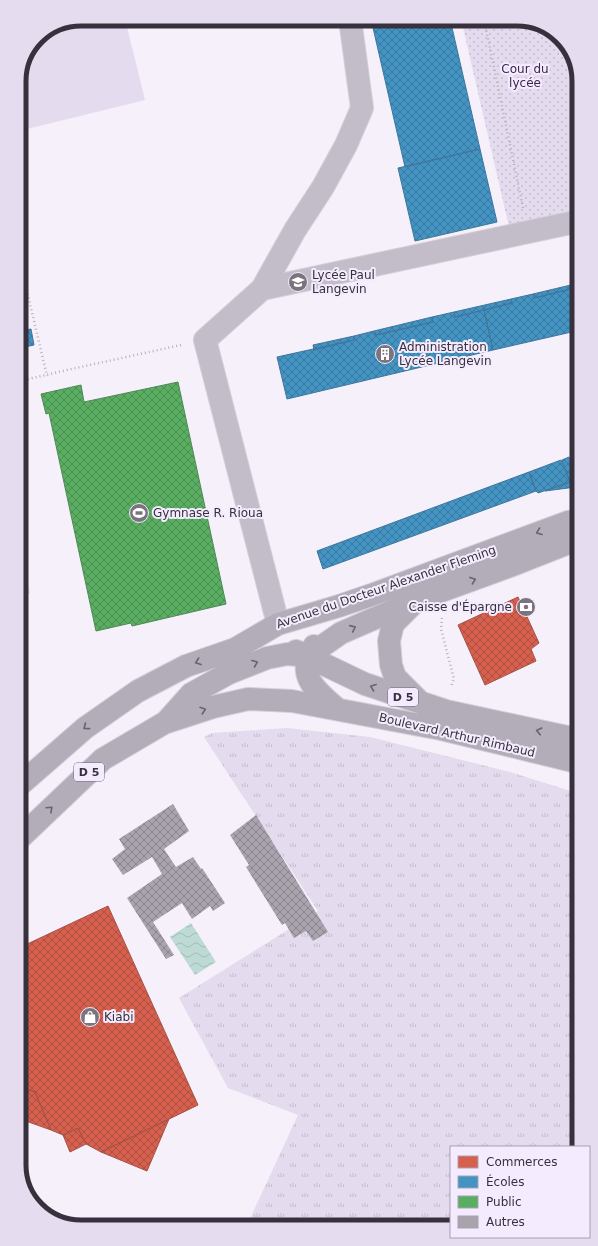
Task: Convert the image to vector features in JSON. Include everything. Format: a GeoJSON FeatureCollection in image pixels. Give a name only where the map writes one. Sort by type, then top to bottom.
{"type":"FeatureCollection","features":[{"type":"Feature","properties":{"kind":"main road","name":"Avenue du Docteur Alexander Fleming"},"geometry":{"type":"LineString","coordinates":[[26,779],[85,728],[138,691],[186,666],[234,649],[278,624],[340,606],[572,522]]}},
{"type":"Feature","properties":{"kind":"main road","name":"Avenue du Docteur Alexander Fleming"},"geometry":{"type":"LineString","coordinates":[[308,656],[341,633],[417,600],[572,542]]}},
{"type":"Feature","properties":{"kind":"main road"},"geometry":{"type":"LineString","coordinates":[[417,600],[393,624],[389,641],[391,665],[395,677],[419,701]]}},
{"type":"Feature","properties":{"kind":"main road"},"geometry":{"type":"LineString","coordinates":[[308,656],[340,606]]}},
{"type":"Feature","properties":{"kind":"main road","name":"Boulevard Arthur Rimbaud"},"geometry":{"type":"LineString","coordinates":[[234,649],[260,644],[282,645],[365,684],[392,694],[419,701],[446,711],[572,738]]}},
{"type":"Feature","properties":{"kind":"main road","name":"D 5"},"geometry":{"type":"LineString","coordinates":[[26,832],[103,759],[166,722],[191,694],[228,673],[267,658],[287,654],[308,656]]}},
{"type":"Feature","properties":{"kind":"main road","name":"Boulevard Arthur Rimbaud"},"geometry":{"type":"LineString","coordinates":[[308,656],[306,666],[309,680],[316,691],[336,708]]}},
{"type":"Feature","properties":{"kind":"main road","name":"Boulevard Arthur Rimbaud"},"geometry":{"type":"LineString","coordinates":[[166,722],[213,707],[248,699],[292,701],[336,708],[441,729],[572,761]]}},
{"type":"Feature","properties":{"kind":"lane"},"geometry":{"type":"LineString","coordinates":[[278,624],[205,340],[262,289],[295,230],[323,187],[346,145],[362,108],[351,26]]}},
{"type":"Feature","properties":{"kind":"lane"},"geometry":{"type":"LineString","coordinates":[[262,289],[572,223]]}},
{"type":"Feature","properties":{"kind":"path"},"geometry":{"type":"LineString","coordinates":[[485,26],[528,232]]}},
{"type":"Feature","properties":{"kind":"path"},"geometry":{"type":"LineString","coordinates":[[26,287],[47,376]]}},
{"type":"Feature","properties":{"kind":"path"},"geometry":{"type":"LineString","coordinates":[[26,381],[67,370],[164,349]]}},
{"type":"Feature","properties":{"kind":"path"},"geometry":{"type":"LineString","coordinates":[[444,615],[442,618],[441,629],[454,679],[450,691]]}},
{"type":"Feature","properties":{"kind":"green space"},"geometry":{"type":"Polygon","coordinates":[[[73,26],[127,26],[145,100],[26,129],[26,77],[32,56],[37,47],[53,33],[73,26]]]}},
{"type":"Feature","properties":{"kind":"green space","name":"Cour du lycée"},"geometry":{"type":"Polygon","coordinates":[[[463,26],[521,26],[538,30],[551,37],[561,47],[565,53],[571,70],[572,214],[509,227],[463,26]]]}},
{"type":"Feature","properties":{"kind":"green space"},"geometry":{"type":"Polygon","coordinates":[[[26,576],[30,593],[26,594],[26,576]]]}},
{"type":"Feature","properties":{"kind":"green space"},"geometry":{"type":"Polygon","coordinates":[[[287,728],[370,737],[510,772],[572,791],[572,1146],[450,1146],[450,1220],[249,1220],[298,1115],[228,1088],[179,998],[318,911],[204,737],[212,733],[287,728]]]}},
{"type":"Feature","properties":{"kind":"water"},"geometry":{"type":"Polygon","coordinates":[[[191,923],[216,962],[195,975],[170,937],[191,923]]]}},
{"type":"Feature","properties":{"kind":"building: Commerces"},"geometry":{"type":"Polygon","coordinates":[[[518,597],[539,643],[531,649],[536,661],[485,685],[458,625],[518,597]]]}},
{"type":"Feature","properties":{"kind":"building: Commerces","name":"Kiabi"},"geometry":{"type":"Polygon","coordinates":[[[108,906],[198,1105],[101,1152],[86,1144],[78,1128],[63,1135],[51,1130],[35,1092],[26,1089],[26,945],[108,906]]]}},
{"type":"Feature","properties":{"kind":"building: Commerces"},"geometry":{"type":"Polygon","coordinates":[[[26,1089],[35,1092],[51,1130],[26,1121],[26,1089]]]}},
{"type":"Feature","properties":{"kind":"building: Commerces"},"geometry":{"type":"Polygon","coordinates":[[[169,1119],[147,1171],[101,1152],[169,1119]]]}},
{"type":"Feature","properties":{"kind":"building: Commerces"},"geometry":{"type":"Polygon","coordinates":[[[78,1128],[86,1144],[70,1152],[63,1135],[78,1128]]]}},
{"type":"Feature","properties":{"kind":"building: Écoles"},"geometry":{"type":"Polygon","coordinates":[[[373,26],[452,26],[480,149],[405,167],[373,26]]]}},
{"type":"Feature","properties":{"kind":"building: Écoles"},"geometry":{"type":"Polygon","coordinates":[[[480,149],[497,222],[415,241],[398,168],[480,149]]]}},
{"type":"Feature","properties":{"kind":"building: Écoles"},"geometry":{"type":"Polygon","coordinates":[[[572,285],[572,289],[534,298],[533,294],[572,285]]]}},
{"type":"Feature","properties":{"kind":"building: Écoles"},"geometry":{"type":"Polygon","coordinates":[[[572,289],[572,332],[493,350],[484,310],[512,303],[511,299],[533,294],[534,298],[572,289]]]}},
{"type":"Feature","properties":{"kind":"building: Écoles"},"geometry":{"type":"Polygon","coordinates":[[[511,299],[512,303],[455,317],[454,312],[511,299]]]}},
{"type":"Feature","properties":{"kind":"building: Écoles","name":"Administration Lycée Langevin"},"geometry":{"type":"Polygon","coordinates":[[[484,310],[493,350],[287,399],[277,357],[354,340],[354,336],[374,331],[376,335],[433,322],[432,317],[454,312],[455,317],[484,310]]]}},
{"type":"Feature","properties":{"kind":"building: Écoles"},"geometry":{"type":"Polygon","coordinates":[[[432,317],[433,322],[376,335],[374,331],[432,317]]]}},
{"type":"Feature","properties":{"kind":"building: Écoles"},"geometry":{"type":"Polygon","coordinates":[[[31,329],[34,345],[26,347],[26,330],[31,329]]]}},
{"type":"Feature","properties":{"kind":"building: Écoles"},"geometry":{"type":"Polygon","coordinates":[[[354,336],[354,340],[314,350],[313,345],[354,336]]]}},
{"type":"Feature","properties":{"kind":"building: Écoles"},"geometry":{"type":"Polygon","coordinates":[[[569,457],[572,465],[572,488],[545,491],[570,482],[562,460],[569,457]]]}},
{"type":"Feature","properties":{"kind":"building: Écoles"},"geometry":{"type":"Polygon","coordinates":[[[561,460],[570,482],[538,493],[529,472],[561,460]]]}},
{"type":"Feature","properties":{"kind":"building: Écoles"},"geometry":{"type":"Polygon","coordinates":[[[529,472],[536,491],[323,569],[317,551],[529,472]]]}},
{"type":"Feature","properties":{"kind":"building: Public","name":"Gymnase R. Rioua"},"geometry":{"type":"Polygon","coordinates":[[[178,382],[226,604],[132,626],[131,623],[96,631],[49,413],[46,414],[41,394],[81,385],[84,402],[178,382]]]}},
{"type":"Feature","properties":{"kind":"building: Autres"},"geometry":{"type":"Polygon","coordinates":[[[173,804],[189,831],[164,849],[176,867],[193,857],[225,903],[213,911],[210,906],[192,919],[182,903],[153,922],[174,955],[166,959],[127,898],[162,874],[152,857],[123,875],[112,859],[125,849],[119,839],[173,804]]]}},
{"type":"Feature","properties":{"kind":"building: Autres"},"geometry":{"type":"Polygon","coordinates":[[[256,815],[328,932],[313,941],[306,931],[294,938],[285,923],[282,925],[246,867],[249,865],[230,835],[256,815]]]}},
{"type":"Feature","properties":{"kind":"place","name":"Lycée Paul Langevin"},"geometry":{"type":"Point","coordinates":[298,282]}},
{"type":"Feature","properties":{"kind":"place","name":"Administration Lycée Langevin"},"geometry":{"type":"Point","coordinates":[385,354]}},
{"type":"Feature","properties":{"kind":"place","name":"Gymnase R. Rioua"},"geometry":{"type":"Point","coordinates":[139,513]}},
{"type":"Feature","properties":{"kind":"place","name":"Caisse d'Épargne"},"geometry":{"type":"Point","coordinates":[526,607]}},
{"type":"Feature","properties":{"kind":"place","name":"Kiabi"},"geometry":{"type":"Point","coordinates":[90,1017]}}]}
